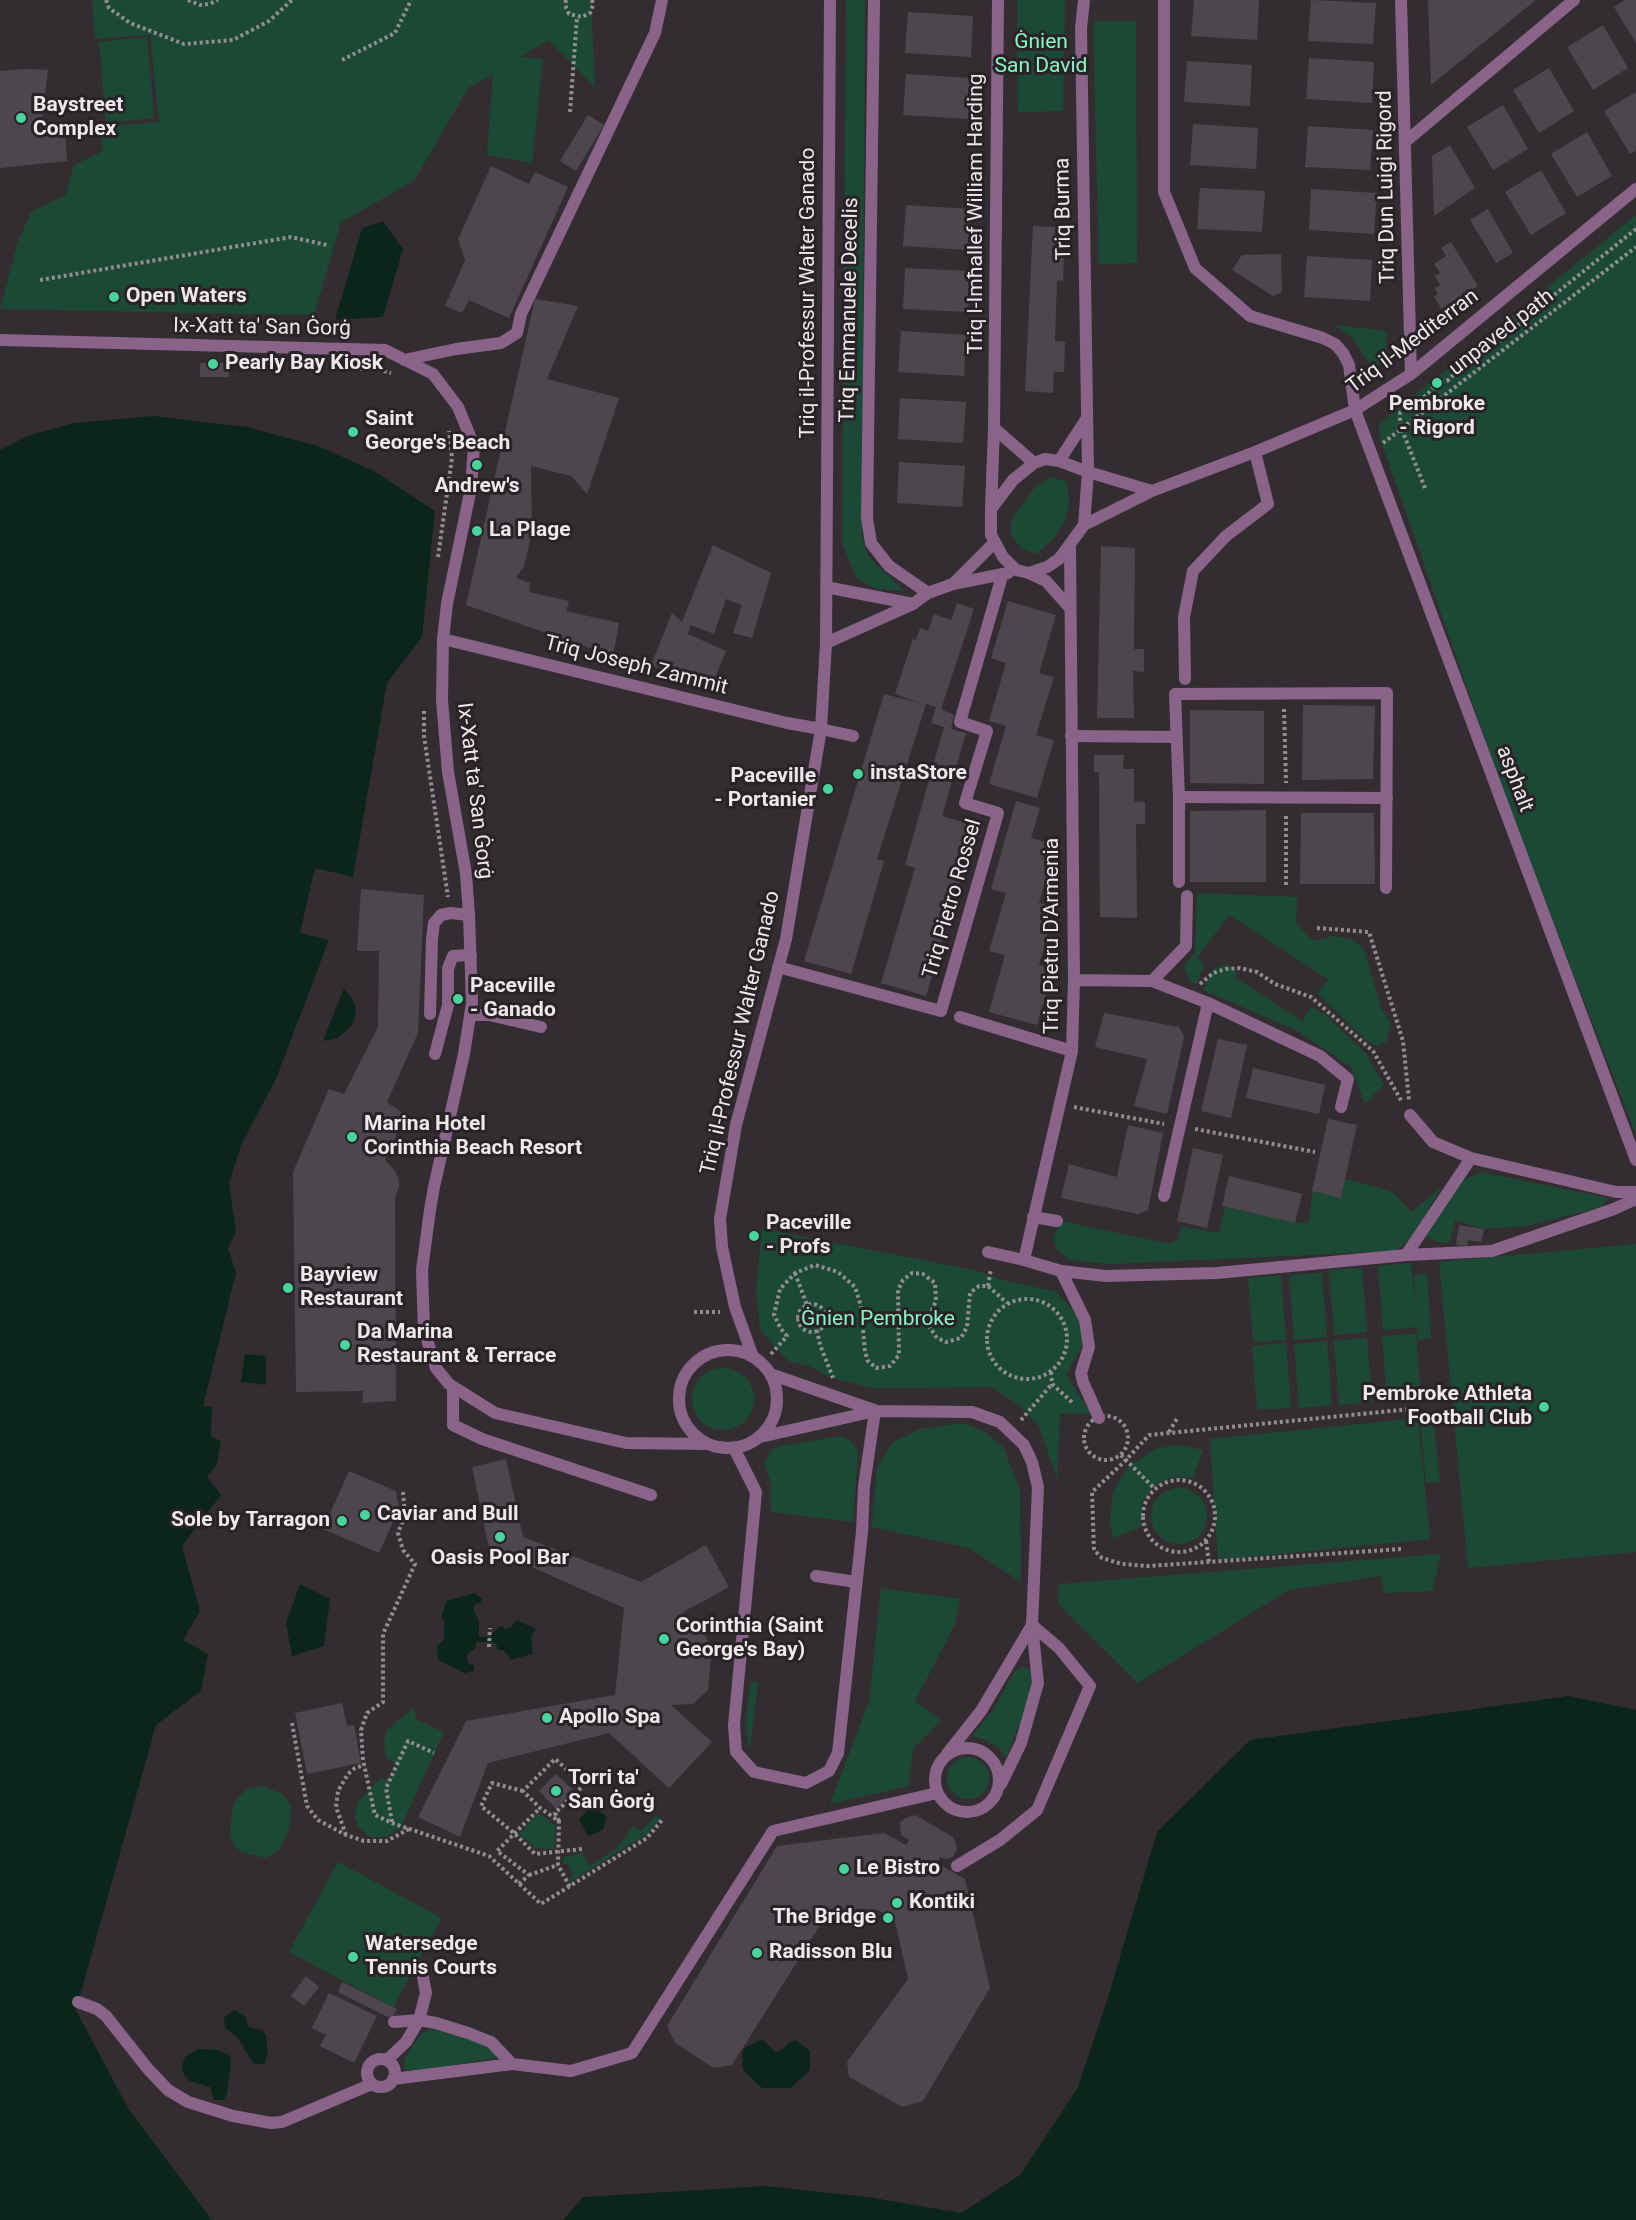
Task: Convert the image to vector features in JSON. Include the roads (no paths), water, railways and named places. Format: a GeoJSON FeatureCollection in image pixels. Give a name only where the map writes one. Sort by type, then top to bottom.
{"type":"FeatureCollection","features":[{"type":"Feature","properties":{"kind":"street"},"geometry":{"type":"LineString","coordinates":[[404,360],[456,349],[501,343],[516,333],[520,314],[655,33],[662,0]]}},
{"type":"Feature","properties":{"kind":"street","name":"Triq il-Professur Walter Ganado"},"geometry":{"type":"LineString","coordinates":[[753,1357],[735,1307],[722,1246],[720,1219],[736,1125],[786,939],[821,729],[826,644],[830,0]]}},
{"type":"Feature","properties":{"kind":"street","name":"Triq Emmanuele Decelis"},"geometry":{"type":"LineString","coordinates":[[874,0],[867,518],[871,543],[889,566],[928,593]]}},
{"type":"Feature","properties":{"kind":"street","name":"Triq l-Imħallef William Harding"},"geometry":{"type":"LineString","coordinates":[[991,509],[994,428],[998,0]]}},
{"type":"Feature","properties":{"kind":"street","name":"Triq Burma"},"geometry":{"type":"LineString","coordinates":[[1084,0],[1081,28],[1088,472]]}},
{"type":"Feature","properties":{"kind":"street","name":"asphalt"},"geometry":{"type":"LineString","coordinates":[[1164,0],[1164,192],[1195,268],[1250,316],[1323,338],[1335,344],[1349,365],[1355,411],[1636,1160]]}},
{"type":"Feature","properties":{"kind":"street","name":"Triq Dun Luigi Rigord"},"geometry":{"type":"LineString","coordinates":[[1401,0],[1411,374]]}},
{"type":"Feature","properties":{"kind":"street"},"geometry":{"type":"LineString","coordinates":[[1405,142],[1569,2]]}},
{"type":"Feature","properties":{"kind":"street","name":"Triq il-Mediterran"},"geometry":{"type":"LineString","coordinates":[[1084,525],[1152,491],[1355,411],[1411,374],[1636,189]]}},
{"type":"Feature","properties":{"kind":"street","name":"Ix-Xatt ta' San Ġorġ"},"geometry":{"type":"LineString","coordinates":[[0,340],[385,350],[433,374],[458,407],[474,446],[471,488],[447,604],[443,639],[442,700],[448,772],[466,874],[470,915],[470,1015],[464,1054],[434,1187],[422,1270],[424,1330],[436,1368],[453,1388],[495,1413],[626,1443],[707,1444]]}},
{"type":"Feature","properties":{"kind":"street"},"geometry":{"type":"LineString","coordinates":[[1059,461],[1087,418]]}},
{"type":"Feature","properties":{"kind":"street"},"geometry":{"type":"LineString","coordinates":[[994,428],[1034,463]]}},
{"type":"Feature","properties":{"kind":"street"},"geometry":{"type":"LineString","coordinates":[[1185,679],[1184,617],[1193,572],[1226,536],[1268,504],[1255,452]]}},
{"type":"Feature","properties":{"kind":"street"},"geometry":{"type":"LineString","coordinates":[[1070,608],[1046,581],[1016,570],[1004,557],[991,535],[991,509],[1013,480],[1034,463],[1045,459],[1059,461],[1152,491]]}},
{"type":"Feature","properties":{"kind":"street"},"geometry":{"type":"LineString","coordinates":[[1029,573],[1047,567],[1059,559],[1084,525],[1088,472]]}},
{"type":"Feature","properties":{"kind":"street"},"geometry":{"type":"LineString","coordinates":[[953,584],[995,542]]}},
{"type":"Feature","properties":{"kind":"street","name":"Triq Pietru D'Armenia"},"geometry":{"type":"LineString","coordinates":[[1024,1260],[1071,1051],[1074,980],[1070,546]]}},
{"type":"Feature","properties":{"kind":"street"},"geometry":{"type":"LineString","coordinates":[[826,644],[913,604],[928,593],[953,584],[1002,576],[1016,570]]}},
{"type":"Feature","properties":{"kind":"street","name":"Triq Pietro Rossel"},"geometry":{"type":"LineString","coordinates":[[778,967],[941,1011],[998,813],[965,803],[987,730],[960,722],[1002,576]]}},
{"type":"Feature","properties":{"kind":"street"},"geometry":{"type":"LineString","coordinates":[[826,587],[913,604]]}},
{"type":"Feature","properties":{"kind":"street","name":"Triq Joseph Zammit"},"geometry":{"type":"LineString","coordinates":[[443,639],[787,723],[853,736]]}},
{"type":"Feature","properties":{"kind":"street"},"geometry":{"type":"LineString","coordinates":[[1179,882],[1179,797],[1175,694],[1387,693],[1386,888]]}},
{"type":"Feature","properties":{"kind":"street"},"geometry":{"type":"LineString","coordinates":[[1071,736],[1176,737]]}},
{"type":"Feature","properties":{"kind":"street"},"geometry":{"type":"LineString","coordinates":[[1179,797],[1387,798]]}},
{"type":"Feature","properties":{"kind":"street"},"geometry":{"type":"LineString","coordinates":[[1152,981],[1186,946],[1187,896]]}},
{"type":"Feature","properties":{"kind":"street"},"geometry":{"type":"LineString","coordinates":[[430,1014],[434,923],[441,915],[451,913],[470,915]]}},
{"type":"Feature","properties":{"kind":"street"},"geometry":{"type":"LineString","coordinates":[[435,1054],[448,1005],[447,969],[453,956],[471,955]]}},
{"type":"Feature","properties":{"kind":"street"},"geometry":{"type":"LineString","coordinates":[[1074,980],[1152,981],[1208,1002],[1320,1056],[1348,1079],[1341,1107]]}},
{"type":"Feature","properties":{"kind":"street"},"geometry":{"type":"LineString","coordinates":[[1164,1196],[1208,1002]]}},
{"type":"Feature","properties":{"kind":"street"},"geometry":{"type":"LineString","coordinates":[[470,1015],[489,1015],[541,1027]]}},
{"type":"Feature","properties":{"kind":"street"},"geometry":{"type":"LineString","coordinates":[[960,1017],[1071,1051]]}},
{"type":"Feature","properties":{"kind":"street"},"geometry":{"type":"LineString","coordinates":[[1410,1115],[1433,1142],[1471,1158],[1616,1192],[1636,1192]]}},
{"type":"Feature","properties":{"kind":"street"},"geometry":{"type":"LineString","coordinates":[[1406,1255],[1471,1158]]}},
{"type":"Feature","properties":{"kind":"street"},"geometry":{"type":"LineString","coordinates":[[988,1252],[1061,1271],[1106,1276],[1217,1273],[1406,1255],[1492,1251],[1614,1209],[1636,1199]]}},
{"type":"Feature","properties":{"kind":"street"},"geometry":{"type":"LineString","coordinates":[[1033,1217],[1057,1221]]}},
{"type":"Feature","properties":{"kind":"street"},"geometry":{"type":"LineString","coordinates":[[1061,1271],[1085,1320],[1089,1347],[1081,1373],[1099,1418]]}},
{"type":"Feature","properties":{"kind":"street","name":"Triq il-Professur Walter Ganado"},"geometry":{"type":"LineString","coordinates":[[707,1444],[693,1434],[683,1420],[679,1404],[681,1387],[694,1364],[707,1355],[722,1350],[738,1351],[753,1357],[773,1375]]}},
{"type":"Feature","properties":{"kind":"street"},"geometry":{"type":"LineString","coordinates":[[773,1375],[875,1411]]}},
{"type":"Feature","properties":{"kind":"street"},"geometry":{"type":"LineString","coordinates":[[760,1437],[771,1424],[776,1409],[777,1393],[773,1375]]}},
{"type":"Feature","properties":{"kind":"street"},"geometry":{"type":"LineString","coordinates":[[453,1388],[453,1425],[482,1439],[651,1495]]}},
{"type":"Feature","properties":{"kind":"street"},"geometry":{"type":"LineString","coordinates":[[734,1448],[756,1492],[734,1725],[736,1752],[754,1772],[806,1783],[829,1771],[838,1753],[862,1532],[864,1486],[875,1411]]}},
{"type":"Feature","properties":{"kind":"street"},"geometry":{"type":"LineString","coordinates":[[707,1444],[720,1448],[734,1448],[760,1437],[875,1411],[972,1412],[1000,1422],[1024,1445],[1032,1462],[1038,1487],[1032,1625],[1038,1683],[1021,1743],[994,1800],[986,1808],[975,1812],[963,1813],[952,1810],[943,1803],[937,1793],[934,1780],[938,1766],[981,1711],[1032,1625]]}},
{"type":"Feature","properties":{"kind":"street"},"geometry":{"type":"LineString","coordinates":[[816,1576],[856,1582]]}},
{"type":"Feature","properties":{"kind":"street"},"geometry":{"type":"LineString","coordinates":[[957,1866],[1000,1840],[1037,1810],[1090,1686],[1059,1648],[1032,1625]]}},
{"type":"Feature","properties":{"kind":"street"},"geometry":{"type":"LineString","coordinates":[[946,1755],[956,1749],[968,1748],[980,1750],[990,1756],[997,1766],[1000,1778],[999,1790]]}},
{"type":"Feature","properties":{"kind":"street"},"geometry":{"type":"LineString","coordinates":[[393,2079],[512,2064],[571,2071],[632,2053],[773,1831],[937,1793]]}},
{"type":"Feature","properties":{"kind":"street"},"geometry":{"type":"LineString","coordinates":[[387,2060],[394,2071],[393,2079],[381,2087],[372,2084],[367,2076],[368,2067],[378,2059],[387,2060],[406,2042],[419,2020],[426,1992],[422,1972],[418,1966]]}},
{"type":"Feature","properties":{"kind":"street"},"geometry":{"type":"LineString","coordinates":[[78,2002],[97,2009],[106,2016],[148,2069],[168,2090],[188,2102],[233,2116],[271,2123],[282,2122],[372,2084]]}},
{"type":"Feature","properties":{"kind":"street"},"geometry":{"type":"LineString","coordinates":[[394,2022],[419,2020],[436,2023],[483,2038],[491,2042],[512,2064]]}},
{"type":"Feature","properties":{"kind":"place","name":"Baystreet Complex"},"geometry":{"type":"Point","coordinates":[21,118]}},
{"type":"Feature","properties":{"kind":"place","name":"Open Waters"},"geometry":{"type":"Point","coordinates":[114,297]}},
{"type":"Feature","properties":{"kind":"place","name":"Pearly Bay Kiosk"},"geometry":{"type":"Point","coordinates":[213,364]}},
{"type":"Feature","properties":{"kind":"place","name":"Pembroke - Rigord"},"geometry":{"type":"Point","coordinates":[1437,383]}},
{"type":"Feature","properties":{"kind":"place","name":"Saint George's Beach"},"geometry":{"type":"Point","coordinates":[353,432]}},
{"type":"Feature","properties":{"kind":"place","name":"Andrew's"},"geometry":{"type":"Point","coordinates":[477,465]}},
{"type":"Feature","properties":{"kind":"place","name":"La Plage"},"geometry":{"type":"Point","coordinates":[477,531]}},
{"type":"Feature","properties":{"kind":"place","name":"instaStore"},"geometry":{"type":"Point","coordinates":[858,774]}},
{"type":"Feature","properties":{"kind":"place","name":"Paceville - Portanier"},"geometry":{"type":"Point","coordinates":[828,789]}},
{"type":"Feature","properties":{"kind":"place","name":"Paceville - Ganado"},"geometry":{"type":"Point","coordinates":[458,999]}},
{"type":"Feature","properties":{"kind":"place","name":"Marina Hotel Corinthia Beach Resort"},"geometry":{"type":"Point","coordinates":[352,1137]}},
{"type":"Feature","properties":{"kind":"place","name":"Paceville - Profs"},"geometry":{"type":"Point","coordinates":[754,1236]}},
{"type":"Feature","properties":{"kind":"place","name":"Bayview Restaurant"},"geometry":{"type":"Point","coordinates":[288,1288]}},
{"type":"Feature","properties":{"kind":"place","name":"Da Marina Restaurant & Terrace"},"geometry":{"type":"Point","coordinates":[345,1345]}},
{"type":"Feature","properties":{"kind":"place","name":"Pembroke Athleta Football Club"},"geometry":{"type":"Point","coordinates":[1544,1407]}},
{"type":"Feature","properties":{"kind":"place","name":"Caviar and Bull"},"geometry":{"type":"Point","coordinates":[365,1515]}},
{"type":"Feature","properties":{"kind":"place","name":"Sole by Tarragon"},"geometry":{"type":"Point","coordinates":[342,1521]}},
{"type":"Feature","properties":{"kind":"place","name":"Oasis Pool Bar"},"geometry":{"type":"Point","coordinates":[500,1537]}},
{"type":"Feature","properties":{"kind":"place","name":"Corinthia (Saint George's Bay)"},"geometry":{"type":"Point","coordinates":[664,1639]}},
{"type":"Feature","properties":{"kind":"place","name":"Apollo Spa"},"geometry":{"type":"Point","coordinates":[547,1718]}},
{"type":"Feature","properties":{"kind":"place","name":"Torri ta' San Ġorġ"},"geometry":{"type":"Point","coordinates":[556,1791]}},
{"type":"Feature","properties":{"kind":"place","name":"Le Bistro"},"geometry":{"type":"Point","coordinates":[844,1869]}},
{"type":"Feature","properties":{"kind":"place","name":"Kontiki"},"geometry":{"type":"Point","coordinates":[897,1903]}},
{"type":"Feature","properties":{"kind":"place","name":"The Bridge"},"geometry":{"type":"Point","coordinates":[888,1918]}},
{"type":"Feature","properties":{"kind":"place","name":"Radisson Blu"},"geometry":{"type":"Point","coordinates":[757,1953]}},
{"type":"Feature","properties":{"kind":"place","name":"Watersedge Tennis Courts"},"geometry":{"type":"Point","coordinates":[353,1957]}},
{"type":"Feature","properties":{"kind":"park label","name":"Ġnien San David"},"geometry":{"type":"Point","coordinates":[1041,55]}},
{"type":"Feature","properties":{"kind":"park label","name":"Ġnien Pembroke"},"geometry":{"type":"Point","coordinates":[878,1320]}}]}
